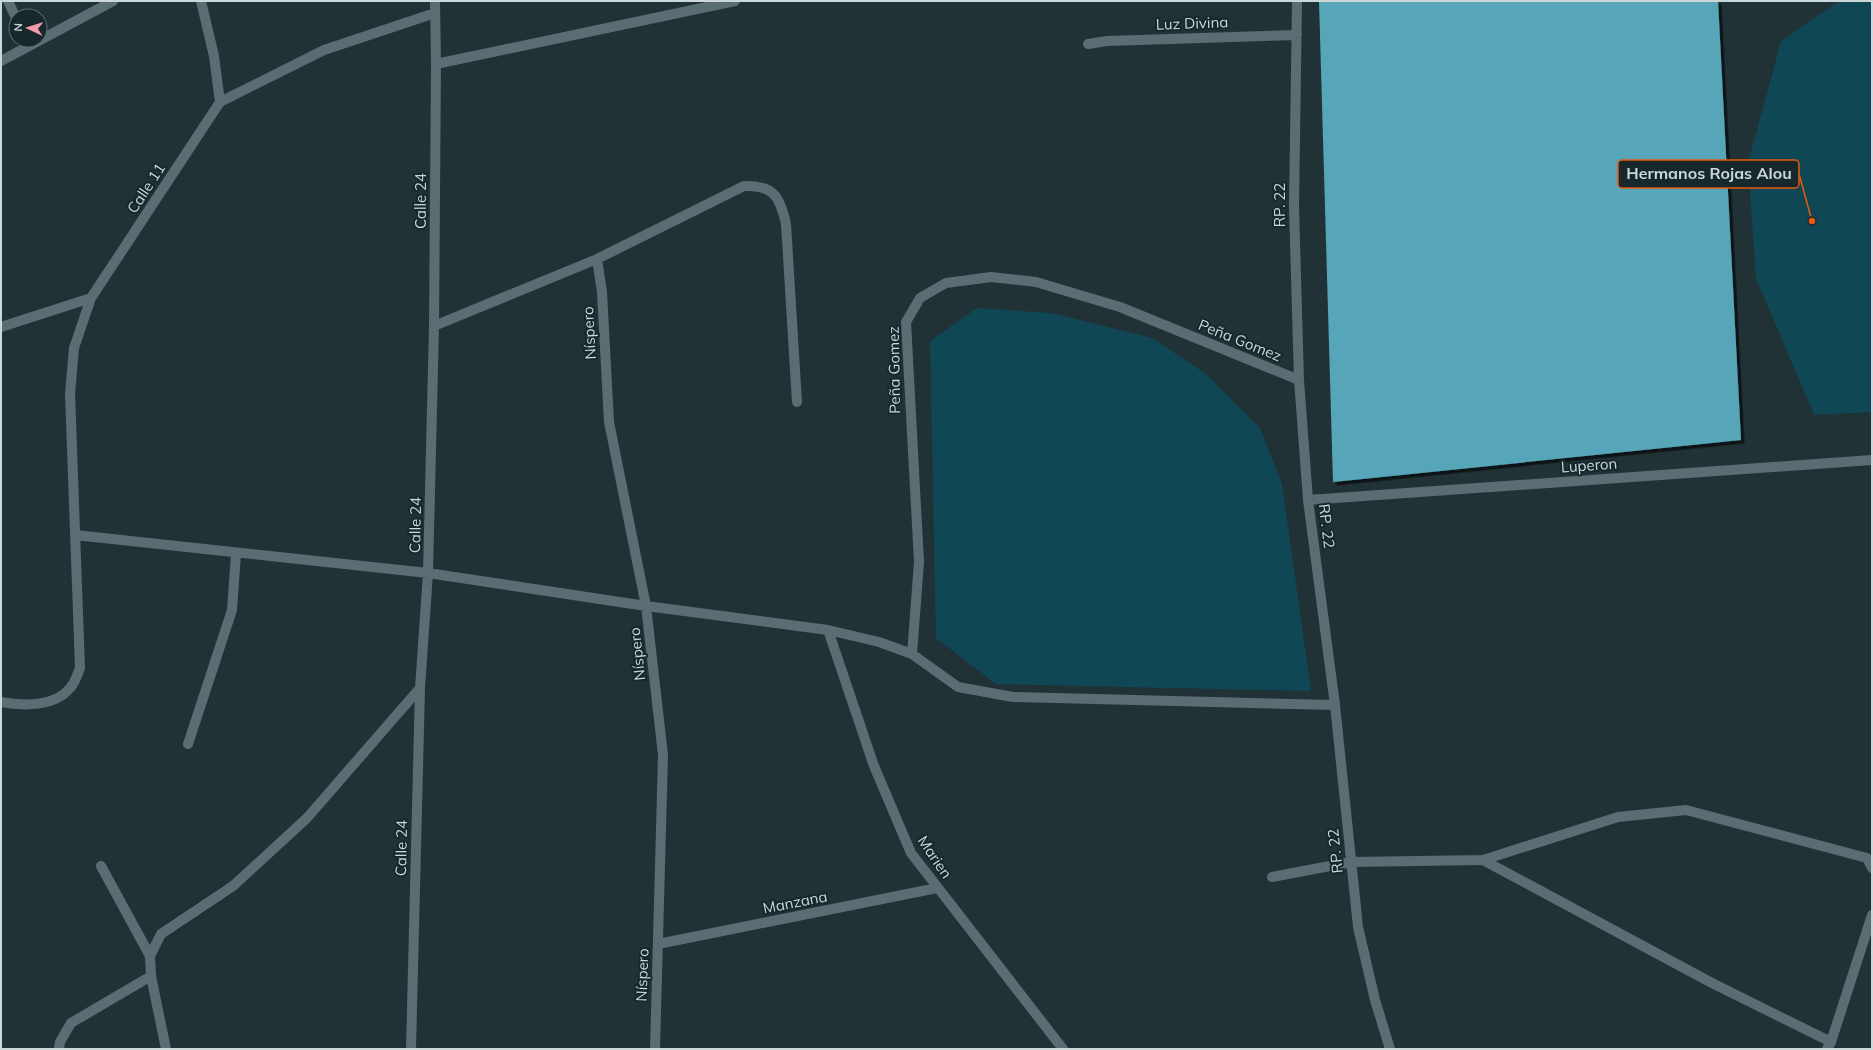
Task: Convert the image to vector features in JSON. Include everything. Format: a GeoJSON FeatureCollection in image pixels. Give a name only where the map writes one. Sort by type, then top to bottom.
{"type":"FeatureCollection","features":[{"type":"Feature","properties":{"kind":"street"},"geometry":{"type":"LineString","coordinates":[[48,34],[113,1]]}},
{"type":"Feature","properties":{"kind":"street"},"geometry":{"type":"LineString","coordinates":[[200,1],[214,56],[220,102],[324,50],[435,13]]}},
{"type":"Feature","properties":{"kind":"street","name":"Calle 24"},"geometry":{"type":"LineString","coordinates":[[411,1049],[420,688],[428,573],[434,326],[435,1]]}},
{"type":"Feature","properties":{"kind":"street"},"geometry":{"type":"LineString","coordinates":[[436,64],[735,1]]}},
{"type":"Feature","properties":{"kind":"street","name":"RP. 22"},"geometry":{"type":"LineString","coordinates":[[1297,1],[1294,207],[1299,380],[1308,500],[1335,704],[1358,926],[1375,1000],[1390,1049]]}},
{"type":"Feature","properties":{"kind":"street","name":"Luz Divina"},"geometry":{"type":"LineString","coordinates":[[1088,44],[1107,41],[1297,35]]}},
{"type":"Feature","properties":{"kind":"street"},"geometry":{"type":"LineString","coordinates":[[1,62],[22,48]]}},
{"type":"Feature","properties":{"kind":"street","name":"Calle 11"},"geometry":{"type":"LineString","coordinates":[[1,702],[19,705],[57,700],[71,688],[80,668],[70,394],[74,348],[91,298],[220,102]]}},
{"type":"Feature","properties":{"kind":"street"},"geometry":{"type":"LineString","coordinates":[[434,326],[598,259],[744,186],[759,186],[774,193],[783,207],[786,224],[797,402]]}},
{"type":"Feature","properties":{"kind":"street","name":"Níspero"},"geometry":{"type":"LineString","coordinates":[[598,259],[602,292],[609,422],[646,606],[663,755],[655,1049]]}},
{"type":"Feature","properties":{"kind":"street","name":"Peña Gomez"},"geometry":{"type":"LineString","coordinates":[[912,654],[919,562],[906,322],[920,298],[946,283],[991,277],[1036,282],[1120,307],[1299,380]]}},
{"type":"Feature","properties":{"kind":"street"},"geometry":{"type":"LineString","coordinates":[[1,327],[91,298]]}},
{"type":"Feature","properties":{"kind":"street","name":"Luperon"},"geometry":{"type":"LineString","coordinates":[[1308,500],[1872,460]]}},
{"type":"Feature","properties":{"kind":"street"},"geometry":{"type":"LineString","coordinates":[[75,535],[428,573],[646,606],[828,630],[879,642],[912,654],[958,687],[1014,697],[1335,704]]}},
{"type":"Feature","properties":{"kind":"street"},"geometry":{"type":"LineString","coordinates":[[188,744],[232,610],[236,553]]}},
{"type":"Feature","properties":{"kind":"street","name":"Marien"},"geometry":{"type":"LineString","coordinates":[[828,630],[874,766],[911,853],[1063,1049]]}},
{"type":"Feature","properties":{"kind":"street"},"geometry":{"type":"LineString","coordinates":[[166,1049],[150,976],[150,956],[161,934],[233,886],[307,818],[420,688]]}},
{"type":"Feature","properties":{"kind":"street"},"geometry":{"type":"LineString","coordinates":[[1272,878],[1351,862],[1483,860],[1618,816],[1686,810],[1867,858],[1872,868]]}},
{"type":"Feature","properties":{"kind":"street"},"geometry":{"type":"LineString","coordinates":[[1483,860],[1829,1046],[1872,915]]}},
{"type":"Feature","properties":{"kind":"street"},"geometry":{"type":"LineString","coordinates":[[101,866],[150,956]]}},
{"type":"Feature","properties":{"kind":"street","name":"Manzana"},"geometry":{"type":"LineString","coordinates":[[658,944],[937,888]]}},
{"type":"Feature","properties":{"kind":"street"},"geometry":{"type":"LineString","coordinates":[[59,1049],[60,1042],[71,1023],[150,976]]}},
{"type":"Feature","properties":{"kind":"shaded area"},"geometry":{"type":"Polygon","coordinates":[[[1839,1],[1872,1],[1872,412],[1814,415],[1756,278],[1748,163],[1781,41],[1839,1]]]}},
{"type":"Feature","properties":{"kind":"shaded area"},"geometry":{"type":"Polygon","coordinates":[[[977,308],[1051,313],[1152,338],[1206,374],[1260,428],[1282,484],[1311,691],[996,684],[936,638],[930,341],[977,308]]]}},
{"type":"Feature","properties":{"kind":"building"},"geometry":{"type":"Polygon","coordinates":[[[1319,1],[1718,1],[1741,440],[1333,482],[1319,1]]]}},
{"type":"Feature","properties":{"kind":"place","name":"Hermanos Rojas Alou"},"geometry":{"type":"Point","coordinates":[1812,221]}}]}
